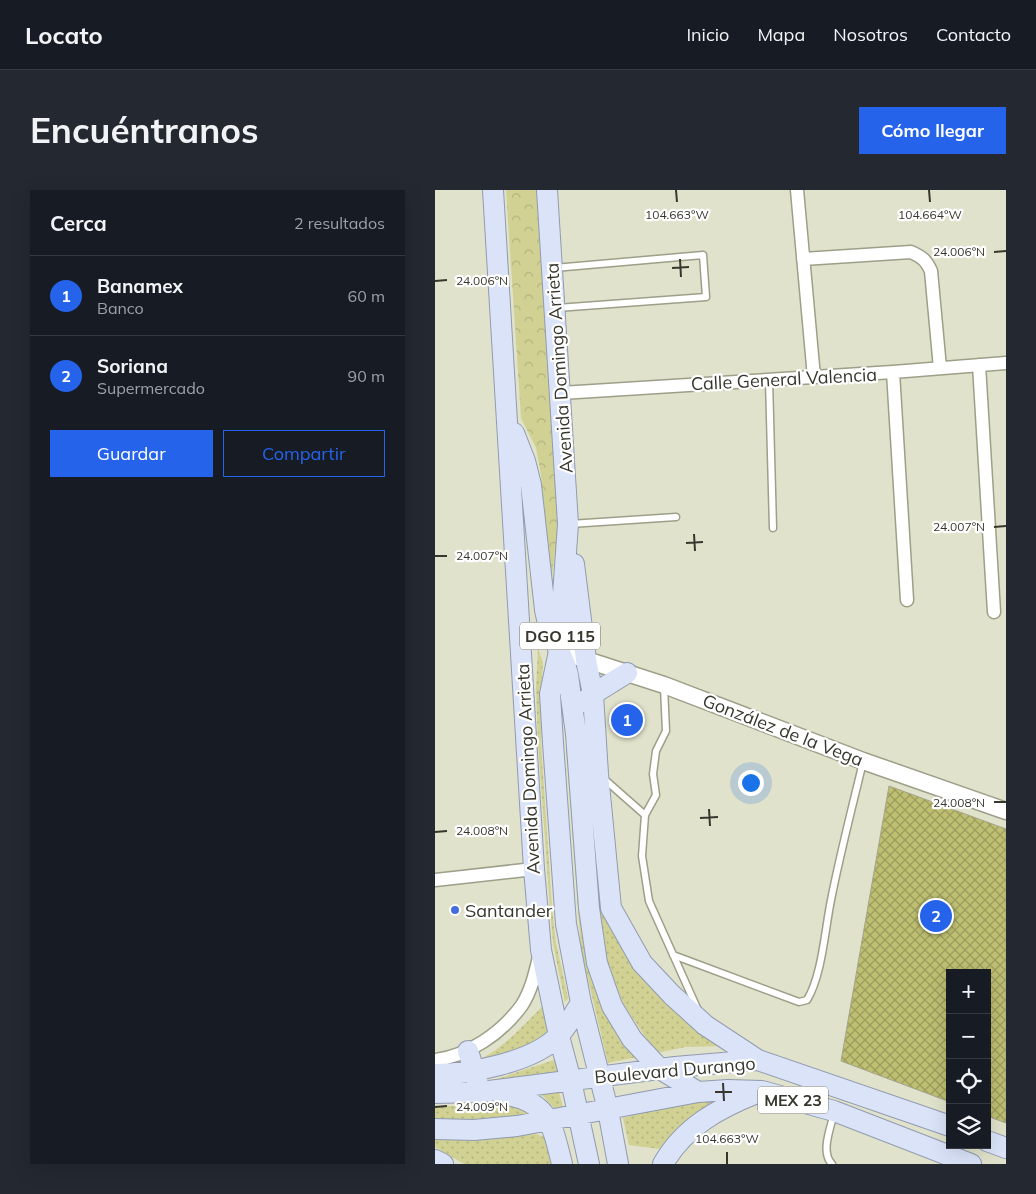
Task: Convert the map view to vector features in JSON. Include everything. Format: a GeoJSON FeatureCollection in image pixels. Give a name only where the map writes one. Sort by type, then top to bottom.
{"type":"FeatureCollection","features":[{"type":"Feature","properties":{"kind":"main road","name":"Avenida Domingo Arrieta"},"geometry":{"type":"LineString","coordinates":[[493,190],[534,870],[541,950],[589,1164]]}},
{"type":"Feature","properties":{"kind":"main road","name":"Avenida Domingo Arrieta"},"geometry":{"type":"LineString","coordinates":[[547,190],[568,524],[559,651],[550,694],[566,924],[581,1003],[608,1110],[617,1164]]}},
{"type":"Feature","properties":{"kind":"main road"},"geometry":{"type":"LineString","coordinates":[[507,417],[525,461],[531,484],[545,610],[549,628],[568,675],[589,908],[597,963],[612,1006],[632,1039],[659,1069],[698,1092]]}},
{"type":"Feature","properties":{"kind":"main road"},"geometry":{"type":"LineString","coordinates":[[568,524],[586,660],[593,694],[598,774],[611,908],[642,963],[672,995],[705,1025],[758,1060]]}},
{"type":"Feature","properties":{"kind":"main road"},"geometry":{"type":"LineString","coordinates":[[553,743],[573,714],[593,694],[627,673]]}},
{"type":"Feature","properties":{"kind":"main road"},"geometry":{"type":"LineString","coordinates":[[435,1074],[474,1071],[497,1066],[533,1054],[559,1036],[581,1003]]}},
{"type":"Feature","properties":{"kind":"main road"},"geometry":{"type":"LineString","coordinates":[[468,1051],[481,1092],[519,1096],[547,1116],[562,1164]]}},
{"type":"Feature","properties":{"kind":"main road","name":"Boulevard Durango"},"geometry":{"type":"LineString","coordinates":[[571,1081],[659,1069],[758,1060],[946,1125]]}},
{"type":"Feature","properties":{"kind":"main road","name":"MEX 23"},"geometry":{"type":"LineString","coordinates":[[435,1093],[481,1092],[571,1081]]}},
{"type":"Feature","properties":{"kind":"main road","name":"Boulevard Durango"},"geometry":{"type":"LineString","coordinates":[[578,1116],[698,1092],[728,1090],[762,1091],[834,1111],[948,1160],[971,1164]]}},
{"type":"Feature","properties":{"kind":"main road"},"geometry":{"type":"LineString","coordinates":[[663,1164],[669,1154],[697,1123],[737,1101],[762,1091]]}},
{"type":"Feature","properties":{"kind":"main road","name":"MEX 23"},"geometry":{"type":"LineString","coordinates":[[435,1129],[474,1130],[517,1126],[578,1116]]}},
{"type":"Feature","properties":{"kind":"main road"},"geometry":{"type":"LineString","coordinates":[[991,1142],[1006,1148]]}},
{"type":"Feature","properties":{"kind":"main road"},"geometry":{"type":"LineString","coordinates":[[435,1160],[443,1164]]}},
{"type":"Feature","properties":{"kind":"street"},"geometry":{"type":"LineString","coordinates":[[797,190],[813,377]]}},
{"type":"Feature","properties":{"kind":"street"},"geometry":{"type":"LineString","coordinates":[[803,258],[911,252],[921,256],[927,261],[931,270],[940,368]]}},
{"type":"Feature","properties":{"kind":"street","name":"Calle General Valencia"},"geometry":{"type":"LineString","coordinates":[[561,393],[1006,363]]}},
{"type":"Feature","properties":{"kind":"street"},"geometry":{"type":"LineString","coordinates":[[979,365],[994,612]]}},
{"type":"Feature","properties":{"kind":"street"},"geometry":{"type":"LineString","coordinates":[[893,372],[907,600]]}},
{"type":"Feature","properties":{"kind":"street","name":"González de la Vega"},"geometry":{"type":"LineString","coordinates":[[559,651],[664,685],[863,760],[1006,811]]}},
{"type":"Feature","properties":{"kind":"street"},"geometry":{"type":"LineString","coordinates":[[435,880],[534,870]]}},
{"type":"Feature","properties":{"kind":"street"},"geometry":{"type":"LineString","coordinates":[[435,1060],[468,1051],[503,1026],[521,1005],[530,989],[541,950]]}},
{"type":"Feature","properties":{"kind":"lane"},"geometry":{"type":"LineString","coordinates":[[553,268],[703,256],[706,297],[555,308]]}},
{"type":"Feature","properties":{"kind":"lane"},"geometry":{"type":"LineString","coordinates":[[769,380],[773,528]]}},
{"type":"Feature","properties":{"kind":"lane"},"geometry":{"type":"LineString","coordinates":[[568,524],[676,517]]}},
{"type":"Feature","properties":{"kind":"lane"},"geometry":{"type":"LineString","coordinates":[[664,685],[666,731],[656,751],[653,774],[656,795],[645,816],[642,856],[649,901],[705,1025]]}},
{"type":"Feature","properties":{"kind":"lane"},"geometry":{"type":"LineString","coordinates":[[673,955],[799,1002],[807,1000],[811,994],[819,968],[834,885],[863,760]]}},
{"type":"Feature","properties":{"kind":"lane"},"geometry":{"type":"LineString","coordinates":[[598,774],[645,816]]}},
{"type":"Feature","properties":{"kind":"lane"},"geometry":{"type":"LineString","coordinates":[[832,1164],[828,1160],[826,1152],[834,1111]]}},
{"type":"Feature","properties":{"kind":"green space"},"geometry":{"type":"Polygon","coordinates":[[[506,190],[537,190],[559,521],[550,592],[541,475],[536,448],[521,418],[506,190]]]}},
{"type":"Feature","properties":{"kind":"green space"},"geometry":{"type":"Polygon","coordinates":[[[538,648],[543,663],[541,743],[552,908],[556,943],[568,998],[565,1002],[553,943],[550,908],[538,743],[536,688],[538,648]]]}},
{"type":"Feature","properties":{"kind":"green space"},"geometry":{"type":"Polygon","coordinates":[[[584,714],[614,920],[723,1046],[686,1047],[656,1053],[624,1005],[606,961],[598,917],[584,714]]]}},
{"type":"Feature","properties":{"kind":"green space"},"geometry":{"type":"Polygon","coordinates":[[[566,748],[569,748],[581,925],[585,948],[592,976],[637,1057],[608,1063],[581,950],[566,748]]]}},
{"type":"Feature","properties":{"kind":"green space"},"geometry":{"type":"Polygon","coordinates":[[[544,1005],[551,1034],[483,1068],[475,1061],[485,1057],[503,1044],[544,1005]]]}},
{"type":"Feature","properties":{"kind":"green space"},"geometry":{"type":"Polygon","coordinates":[[[557,1059],[562,1076],[488,1082],[557,1059]]]}},
{"type":"Feature","properties":{"kind":"green space"},"geometry":{"type":"Polygon","coordinates":[[[559,1092],[564,1111],[558,1112],[542,1095],[559,1092]]]}},
{"type":"Feature","properties":{"kind":"green space"},"geometry":{"type":"Polygon","coordinates":[[[715,1100],[685,1122],[660,1149],[629,1145],[623,1118],[680,1104],[715,1100]]]}},
{"type":"Feature","properties":{"kind":"green space"},"geometry":{"type":"Polygon","coordinates":[[[496,1103],[516,1106],[533,1115],[481,1120],[435,1120],[435,1106],[466,1106],[496,1103]]]}},
{"type":"Feature","properties":{"kind":"green space"},"geometry":{"type":"Polygon","coordinates":[[[536,1134],[544,1137],[553,1164],[464,1164],[435,1147],[435,1140],[482,1139],[536,1134]]]}},
{"type":"Feature","properties":{"kind":"building"},"geometry":{"type":"Polygon","coordinates":[[[889,786],[1006,829],[1006,1123],[991,1117],[991,969],[946,969],[946,1100],[841,1061],[889,786]]]}},
{"type":"Feature","properties":{"kind":"place","name":"Banamex"},"geometry":{"type":"Point","coordinates":[627,720]}},
{"type":"Feature","properties":{"kind":"place","name":"Santander"},"geometry":{"type":"Point","coordinates":[455,910]}},
{"type":"Feature","properties":{"kind":"place","name":"Soriana"},"geometry":{"type":"Point","coordinates":[936,916]}}]}
